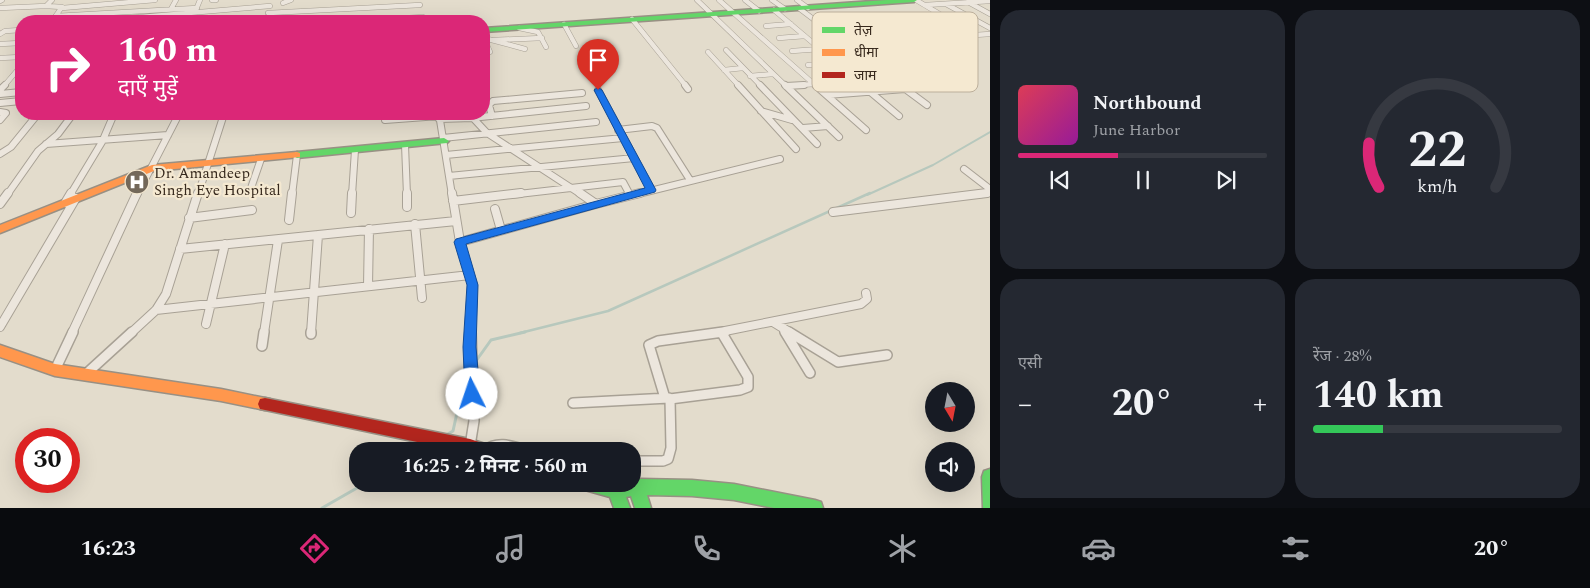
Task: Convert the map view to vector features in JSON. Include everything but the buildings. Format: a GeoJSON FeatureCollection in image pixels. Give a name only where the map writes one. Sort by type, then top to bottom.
{"type":"FeatureCollection","features":[{"type":"Feature","properties":{"kind":"street"},"geometry":{"type":"LineString","coordinates":[[46,6],[52,0]]}},
{"type":"Feature","properties":{"kind":"street"},"geometry":{"type":"LineString","coordinates":[[103,5],[108,0]]}},
{"type":"Feature","properties":{"kind":"street"},"geometry":{"type":"LineString","coordinates":[[0,8],[46,6],[60,6],[62,8],[155,0]]}},
{"type":"Feature","properties":{"kind":"street"},"geometry":{"type":"LineString","coordinates":[[171,9],[176,0]]}},
{"type":"Feature","properties":{"kind":"street"},"geometry":{"type":"LineString","coordinates":[[194,14],[200,0]]}},
{"type":"Feature","properties":{"kind":"street"},"geometry":{"type":"LineString","coordinates":[[271,0],[268,14],[420,2],[423,15]]}},
{"type":"Feature","properties":{"kind":"street"},"geometry":{"type":"LineString","coordinates":[[283,3],[291,0]]}},
{"type":"Feature","properties":{"kind":"street"},"geometry":{"type":"LineString","coordinates":[[697,0],[839,138]]}},
{"type":"Feature","properties":{"kind":"street"},"geometry":{"type":"LineString","coordinates":[[719,0],[812,81]]}},
{"type":"Feature","properties":{"kind":"street"},"geometry":{"type":"LineString","coordinates":[[745,0],[759,11]]}},
{"type":"Feature","properties":{"kind":"street"},"geometry":{"type":"LineString","coordinates":[[490,30],[735,13],[777,7],[910,0],[925,5],[937,12]]}},
{"type":"Feature","properties":{"kind":"street"},"geometry":{"type":"LineString","coordinates":[[925,5],[990,1]]}},
{"type":"Feature","properties":{"kind":"street"},"geometry":{"type":"LineString","coordinates":[[968,2],[990,14]]}},
{"type":"Feature","properties":{"kind":"street"},"geometry":{"type":"LineString","coordinates":[[946,4],[961,12]]}},
{"type":"Feature","properties":{"kind":"street"},"geometry":{"type":"LineString","coordinates":[[180,15],[270,6]]}},
{"type":"Feature","properties":{"kind":"street"},"geometry":{"type":"LineString","coordinates":[[801,6],[812,15]]}},
{"type":"Feature","properties":{"kind":"street"},"geometry":{"type":"LineString","coordinates":[[777,7],[790,24],[812,42]]}},
{"type":"Feature","properties":{"kind":"street"},"geometry":{"type":"LineString","coordinates":[[57,15],[62,8]]}},
{"type":"Feature","properties":{"kind":"street"},"geometry":{"type":"LineString","coordinates":[[72,15],[197,8]]}},
{"type":"Feature","properties":{"kind":"street"},"geometry":{"type":"LineString","coordinates":[[632,19],[688,89]]}},
{"type":"Feature","properties":{"kind":"street"},"geometry":{"type":"LineString","coordinates":[[978,21],[990,28]]}},
{"type":"Feature","properties":{"kind":"street"},"geometry":{"type":"LineString","coordinates":[[564,24],[576,46]]}},
{"type":"Feature","properties":{"kind":"street"},"geometry":{"type":"LineString","coordinates":[[766,26],[790,24]]}},
{"type":"Feature","properties":{"kind":"street"},"geometry":{"type":"LineString","coordinates":[[519,28],[538,32],[546,47]]}},
{"type":"Feature","properties":{"kind":"street"},"geometry":{"type":"LineString","coordinates":[[0,34],[5,31],[15,30]]}},
{"type":"Feature","properties":{"kind":"street"},"geometry":{"type":"LineString","coordinates":[[779,38],[805,36]]}},
{"type":"Feature","properties":{"kind":"street"},"geometry":{"type":"LineString","coordinates":[[493,40],[542,38]]}},
{"type":"Feature","properties":{"kind":"street"},"geometry":{"type":"LineString","coordinates":[[490,39],[525,49]]}},
{"type":"Feature","properties":{"kind":"street"},"geometry":{"type":"LineString","coordinates":[[0,44],[15,43]]}},
{"type":"Feature","properties":{"kind":"street"},"geometry":{"type":"LineString","coordinates":[[726,50],[817,144]]}},
{"type":"Feature","properties":{"kind":"street"},"geometry":{"type":"LineString","coordinates":[[792,51],[812,50]]}},
{"type":"Feature","properties":{"kind":"street"},"geometry":{"type":"LineString","coordinates":[[708,52],[796,149]]}},
{"type":"Feature","properties":{"kind":"street"},"geometry":{"type":"LineString","coordinates":[[1,58],[15,57]]}},
{"type":"Feature","properties":{"kind":"street"},"geometry":{"type":"LineString","coordinates":[[808,65],[812,65]]}},
{"type":"Feature","properties":{"kind":"street"},"geometry":{"type":"LineString","coordinates":[[724,70],[743,68]]}},
{"type":"Feature","properties":{"kind":"street"},"geometry":{"type":"LineString","coordinates":[[0,92],[15,72]]}},
{"type":"Feature","properties":{"kind":"street"},"geometry":{"type":"LineString","coordinates":[[750,76],[773,74]]}},
{"type":"Feature","properties":{"kind":"street"},"geometry":{"type":"LineString","coordinates":[[786,86],[812,84]]}},
{"type":"Feature","properties":{"kind":"street"},"geometry":{"type":"LineString","coordinates":[[598,90],[651,190]]}},
{"type":"Feature","properties":{"kind":"street"},"geometry":{"type":"LineString","coordinates":[[0,92],[15,92]]}},
{"type":"Feature","properties":{"kind":"street"},"geometry":{"type":"LineString","coordinates":[[824,92],[866,130]]}},
{"type":"Feature","properties":{"kind":"street"},"geometry":{"type":"LineString","coordinates":[[827,95],[873,92],[900,116]]}},
{"type":"Feature","properties":{"kind":"street"},"geometry":{"type":"LineString","coordinates":[[909,92],[927,105]]}},
{"type":"Feature","properties":{"kind":"street"},"geometry":{"type":"LineString","coordinates":[[490,104],[493,100],[582,93]]}},
{"type":"Feature","properties":{"kind":"street"},"geometry":{"type":"LineString","coordinates":[[0,103],[15,102]]}},
{"type":"Feature","properties":{"kind":"street"},"geometry":{"type":"LineString","coordinates":[[490,109],[492,116],[586,106]]}},
{"type":"Feature","properties":{"kind":"street"},"geometry":{"type":"LineString","coordinates":[[761,111],[795,120]]}},
{"type":"Feature","properties":{"kind":"street"},"geometry":{"type":"LineString","coordinates":[[0,112],[6,113],[0,120]]}},
{"type":"Feature","properties":{"kind":"street"},"geometry":{"type":"LineString","coordinates":[[0,154],[11,147],[33,120]]}},
{"type":"Feature","properties":{"kind":"street"},"geometry":{"type":"LineString","coordinates":[[0,204],[38,151],[58,134],[68,120]]}},
{"type":"Feature","properties":{"kind":"street"},"geometry":{"type":"LineString","coordinates":[[65,203],[102,142],[111,120]]}},
{"type":"Feature","properties":{"kind":"street"},"geometry":{"type":"LineString","coordinates":[[55,370],[138,192],[152,168],[174,120]]}},
{"type":"Feature","properties":{"kind":"street"},"geometry":{"type":"LineString","coordinates":[[86,374],[156,310],[166,294],[222,120]]}},
{"type":"Feature","properties":{"kind":"street"},"geometry":{"type":"LineString","coordinates":[[440,120],[460,242],[473,292],[470,360],[474,421],[471,442]]}},
{"type":"Feature","properties":{"kind":"street"},"geometry":{"type":"LineString","coordinates":[[473,120],[487,133],[596,204]]}},
{"type":"Feature","properties":{"kind":"street"},"geometry":{"type":"LineString","coordinates":[[0,229],[152,168],[405,145],[487,133],[596,122]]}},
{"type":"Feature","properties":{"kind":"street"},"geometry":{"type":"LineString","coordinates":[[618,130],[652,126],[657,128],[690,180]]}},
{"type":"Feature","properties":{"kind":"street"},"geometry":{"type":"LineString","coordinates":[[802,128],[828,126]]}},
{"type":"Feature","properties":{"kind":"street"},"geometry":{"type":"LineString","coordinates":[[46,144],[102,142],[168,136]]}},
{"type":"Feature","properties":{"kind":"street"},"geometry":{"type":"LineString","coordinates":[[446,155],[623,138]]}},
{"type":"Feature","properties":{"kind":"street"},"geometry":{"type":"LineString","coordinates":[[405,145],[407,207]]}},
{"type":"Feature","properties":{"kind":"street"},"geometry":{"type":"LineString","coordinates":[[351,213],[355,150]]}},
{"type":"Feature","properties":{"kind":"street"},"geometry":{"type":"LineString","coordinates":[[289,220],[298,155]]}},
{"type":"Feature","properties":{"kind":"street"},"geometry":{"type":"LineString","coordinates":[[449,176],[634,158]]}},
{"type":"Feature","properties":{"kind":"street"},"geometry":{"type":"LineString","coordinates":[[251,188],[261,159]]}},
{"type":"Feature","properties":{"kind":"street"},"geometry":{"type":"LineString","coordinates":[[460,242],[630,195],[780,159]]}},
{"type":"Feature","properties":{"kind":"street"},"geometry":{"type":"LineString","coordinates":[[964,169],[990,191]]}},
{"type":"Feature","properties":{"kind":"street"},"geometry":{"type":"LineString","coordinates":[[453,201],[623,182],[630,195]]}},
{"type":"Feature","properties":{"kind":"street"},"geometry":{"type":"LineString","coordinates":[[834,212],[990,191]]}},
{"type":"Feature","properties":{"kind":"street"},"geometry":{"type":"LineString","coordinates":[[0,327],[76,198]]}},
{"type":"Feature","properties":{"kind":"street"},"geometry":{"type":"LineString","coordinates":[[495,209],[502,230]]}},
{"type":"Feature","properties":{"kind":"street"},"geometry":{"type":"LineString","coordinates":[[190,218],[252,210]]}},
{"type":"Feature","properties":{"kind":"street"},"geometry":{"type":"LineString","coordinates":[[180,249],[456,221]]}},
{"type":"Feature","properties":{"kind":"street"},"geometry":{"type":"LineString","coordinates":[[415,224],[422,298]]}},
{"type":"Feature","properties":{"kind":"street"},"geometry":{"type":"LineString","coordinates":[[368,286],[369,229]]}},
{"type":"Feature","properties":{"kind":"street"},"geometry":{"type":"LineString","coordinates":[[311,334],[318,235]]}},
{"type":"Feature","properties":{"kind":"street"},"geometry":{"type":"LineString","coordinates":[[262,346],[278,240]]}},
{"type":"Feature","properties":{"kind":"street"},"geometry":{"type":"LineString","coordinates":[[206,324],[225,244]]}},
{"type":"Feature","properties":{"kind":"street"},"geometry":{"type":"LineString","coordinates":[[156,310],[470,275]]}},
{"type":"Feature","properties":{"kind":"street"},"geometry":{"type":"LineString","coordinates":[[641,461],[663,461],[668,459],[671,448],[670,398],[649,345],[658,341],[723,332],[729,329],[861,304],[867,299],[866,294]]}},
{"type":"Feature","properties":{"kind":"street"},"geometry":{"type":"LineString","coordinates":[[773,322],[838,362],[887,355]]}},
{"type":"Feature","properties":{"kind":"street"},"geometry":{"type":"LineString","coordinates":[[783,328],[810,373]]}},
{"type":"Feature","properties":{"kind":"street"},"geometry":{"type":"LineString","coordinates":[[573,403],[670,398],[740,390],[748,387],[748,377],[723,332]]}},
{"type":"Feature","properties":{"kind":"street"},"geometry":{"type":"LineString","coordinates":[[0,351],[55,370],[221,395],[452,442]]}},
{"type":"Feature","properties":{"kind":"street"},"geometry":{"type":"LineString","coordinates":[[990,477],[990,506]]}},
{"type":"Feature","properties":{"kind":"street"},"geometry":{"type":"LineString","coordinates":[[641,487],[665,486],[726,492],[815,508]]}},
{"type":"Feature","properties":{"kind":"street"},"geometry":{"type":"LineString","coordinates":[[616,492],[622,508]]}},
{"type":"Feature","properties":{"kind":"street"},"geometry":{"type":"LineString","coordinates":[[638,492],[643,508]]}},
{"type":"Feature","properties":{"kind":"waterway"},"geometry":{"type":"LineString","coordinates":[[867,195],[933,165],[990,132]]}},
{"type":"Feature","properties":{"kind":"waterway"},"geometry":{"type":"LineString","coordinates":[[520,333],[608,311],[870,193]]}},
{"type":"Feature","properties":{"kind":"waterway"},"geometry":{"type":"LineString","coordinates":[[476,361],[491,340],[525,332]]}},
{"type":"Feature","properties":{"kind":"waterway"},"geometry":{"type":"LineString","coordinates":[[446,435],[453,431],[465,376],[469,370]]}},
{"type":"Feature","properties":{"kind":"waterway"},"geometry":{"type":"LineString","coordinates":[[322,508],[350,492]]}},
{"type":"Feature","properties":{"kind":"traffic: fast"},"geometry":{"type":"LineString","coordinates":[[490,30],[914,0]]}},
{"type":"Feature","properties":{"kind":"traffic: fast"},"geometry":{"type":"LineString","coordinates":[[297,155],[444,141]]}},
{"type":"Feature","properties":{"kind":"traffic: fast"},"geometry":{"type":"LineString","coordinates":[[990,477],[990,506]]}},
{"type":"Feature","properties":{"kind":"traffic: fast"},"geometry":{"type":"LineString","coordinates":[[641,487],[692,488],[734,492],[815,508]]}},
{"type":"Feature","properties":{"kind":"traffic: fast"},"geometry":{"type":"LineString","coordinates":[[616,492],[622,508]]}},
{"type":"Feature","properties":{"kind":"traffic: fast"},"geometry":{"type":"LineString","coordinates":[[638,492],[643,508]]}},
{"type":"Feature","properties":{"kind":"traffic: slow"},"geometry":{"type":"LineString","coordinates":[[0,229],[152,168],[297,155]]}},
{"type":"Feature","properties":{"kind":"traffic: slow"},"geometry":{"type":"LineString","coordinates":[[0,351],[55,370],[221,395],[265,404]]}},
{"type":"Feature","properties":{"kind":"traffic: jam"},"geometry":{"type":"LineString","coordinates":[[265,404],[450,442]]}},
{"type":"Feature","properties":{"kind":"place","name":"Dr. Amandeep Singh Eye Hospital"},"geometry":{"type":"Point","coordinates":[137,182]}},
{"type":"Feature","properties":{"kind":"route"},"geometry":{"type":"LineString","coordinates":[[472,394],[470,327],[473,292],[460,242],[651,190],[598,90]]}}]}
